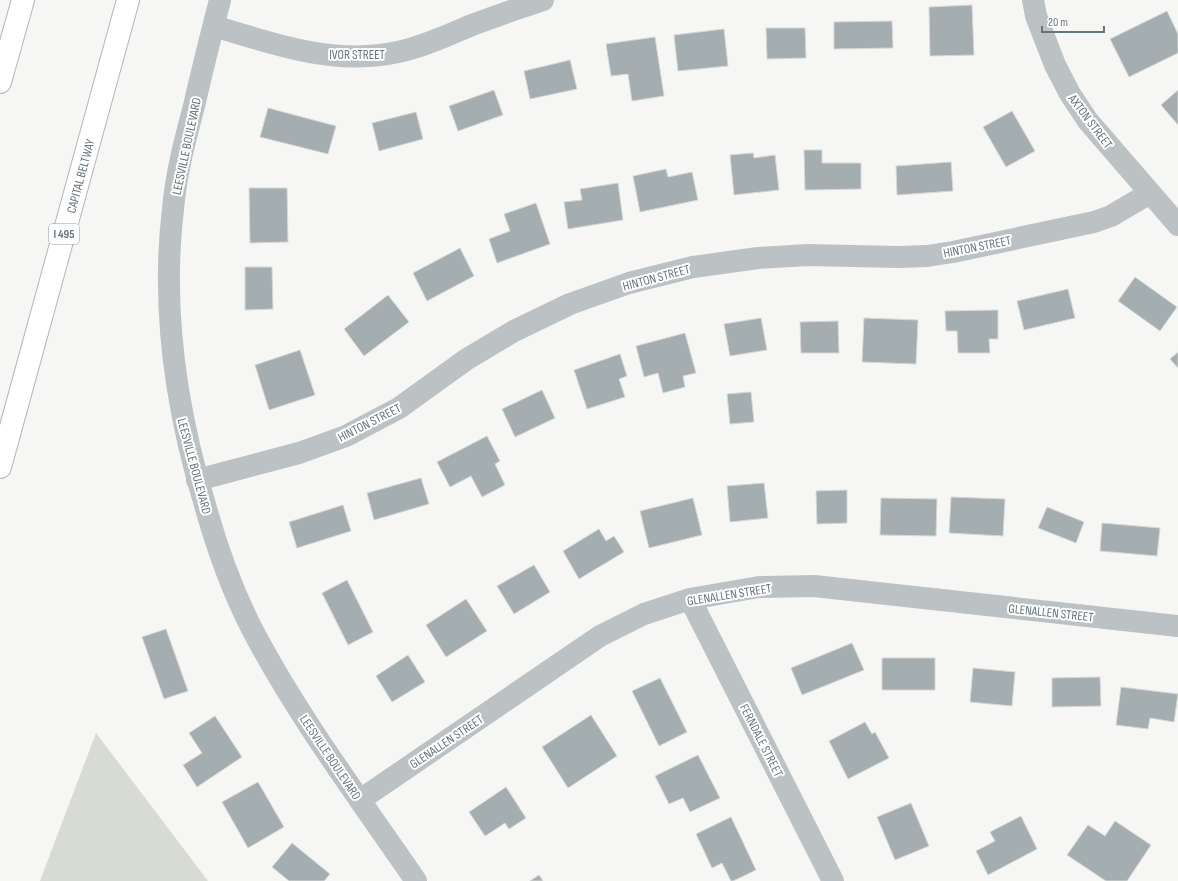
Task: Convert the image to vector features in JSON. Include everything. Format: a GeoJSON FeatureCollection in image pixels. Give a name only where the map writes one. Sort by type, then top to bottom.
{"type":"FeatureCollection","features":[{"type":"Feature","properties":{"kind":"highway"},"geometry":{"type":"LineString","coordinates":[[0,82],[23,0]]}},
{"type":"Feature","properties":{"kind":"highway","name":"CAPITAL BELTWAY"},"geometry":{"type":"LineString","coordinates":[[0,467],[128,0]]}},
{"type":"Feature","properties":{"kind":"street","name":"LEESVILLE BOULEVARD"},"geometry":{"type":"LineString","coordinates":[[220,0],[180,162],[172,209],[169,257],[170,316],[175,371],[182,419],[197,480],[216,544],[232,585],[252,628],[292,698],[416,881]]}},
{"type":"Feature","properties":{"kind":"street","name":"IVOR STREET"},"geometry":{"type":"LineString","coordinates":[[214,26],[277,46],[306,52],[343,56],[376,56],[418,47],[498,15],[544,0]]}},
{"type":"Feature","properties":{"kind":"street","name":"AXTON STREET"},"geometry":{"type":"LineString","coordinates":[[1032,0],[1036,16],[1055,65],[1070,94],[1088,121],[1178,225]]}},
{"type":"Feature","properties":{"kind":"street","name":"HINTON STREET"},"geometry":{"type":"LineString","coordinates":[[197,480],[299,453],[346,436],[399,408],[467,359],[514,331],[570,304],[629,283],[693,267],[758,258],[808,255],[898,257],[927,256],[953,252],[1094,222],[1111,216],[1150,193]]}},
{"type":"Feature","properties":{"kind":"street","name":"GLENALLEN STREET"},"geometry":{"type":"LineString","coordinates":[[360,800],[600,636],[644,614],[690,599],[759,587],[814,586],[1178,626]]}},
{"type":"Feature","properties":{"kind":"street","name":"FERNDALE STREET"},"geometry":{"type":"LineString","coordinates":[[690,599],[833,881]]}},
{"type":"Feature","properties":{"kind":"shaded area"},"geometry":{"type":"Polygon","coordinates":[[[96,733],[208,881],[40,881],[96,733]]]}},
{"type":"Feature","properties":{"kind":"building"},"geometry":{"type":"Polygon","coordinates":[[[972,5],[974,55],[930,56],[929,7],[972,5]]]}},
{"type":"Feature","properties":{"kind":"building"},"geometry":{"type":"Polygon","coordinates":[[[1167,11],[1178,34],[1178,53],[1129,77],[1110,39],[1167,11]]]}},
{"type":"Feature","properties":{"kind":"building"},"geometry":{"type":"Polygon","coordinates":[[[892,21],[893,48],[834,49],[834,22],[892,21]]]}},
{"type":"Feature","properties":{"kind":"building"},"geometry":{"type":"Polygon","coordinates":[[[766,28],[805,28],[806,58],[767,59],[766,28]]]}},
{"type":"Feature","properties":{"kind":"building"},"geometry":{"type":"Polygon","coordinates":[[[724,29],[728,66],[678,71],[674,35],[724,29]]]}},
{"type":"Feature","properties":{"kind":"building"},"geometry":{"type":"Polygon","coordinates":[[[655,37],[664,96],[632,101],[628,74],[611,76],[606,44],[655,37]]]}},
{"type":"Feature","properties":{"kind":"building"},"geometry":{"type":"Polygon","coordinates":[[[570,60],[577,89],[530,99],[524,71],[570,60]]]}},
{"type":"Feature","properties":{"kind":"building"},"geometry":{"type":"Polygon","coordinates":[[[494,90],[503,115],[458,131],[449,106],[494,90]]]}},
{"type":"Feature","properties":{"kind":"building"},"geometry":{"type":"Polygon","coordinates":[[[1178,90],[1178,125],[1161,105],[1178,90]]]}},
{"type":"Feature","properties":{"kind":"building"},"geometry":{"type":"Polygon","coordinates":[[[268,108],[336,126],[328,154],[260,137],[268,108]]]}},
{"type":"Feature","properties":{"kind":"building"},"geometry":{"type":"Polygon","coordinates":[[[1012,111],[1035,151],[1006,167],[983,127],[1012,111]]]}},
{"type":"Feature","properties":{"kind":"building"},"geometry":{"type":"Polygon","coordinates":[[[416,112],[423,139],[379,151],[372,123],[416,112]]]}},
{"type":"Feature","properties":{"kind":"building"},"geometry":{"type":"Polygon","coordinates":[[[804,150],[822,150],[822,163],[861,163],[861,189],[805,190],[804,150]]]}},
{"type":"Feature","properties":{"kind":"building"},"geometry":{"type":"Polygon","coordinates":[[[753,153],[754,158],[775,155],[779,190],[734,195],[730,155],[753,153]]]}},
{"type":"Feature","properties":{"kind":"building"},"geometry":{"type":"Polygon","coordinates":[[[951,162],[953,191],[897,195],[896,166],[951,162]]]}},
{"type":"Feature","properties":{"kind":"building"},"geometry":{"type":"Polygon","coordinates":[[[666,169],[668,177],[692,172],[698,200],[640,212],[633,176],[666,169]]]}},
{"type":"Feature","properties":{"kind":"building"},"geometry":{"type":"Polygon","coordinates":[[[618,183],[623,220],[568,229],[564,202],[582,200],[580,189],[618,183]]]}},
{"type":"Feature","properties":{"kind":"building"},"geometry":{"type":"Polygon","coordinates":[[[249,188],[287,188],[288,242],[250,243],[249,188]]]}},
{"type":"Feature","properties":{"kind":"building"},"geometry":{"type":"Polygon","coordinates":[[[536,203],[550,244],[497,263],[489,239],[510,231],[504,214],[536,203]]]}},
{"type":"Feature","properties":{"kind":"building"},"geometry":{"type":"Polygon","coordinates":[[[460,248],[474,276],[427,301],[413,273],[460,248]]]}},
{"type":"Feature","properties":{"kind":"building"},"geometry":{"type":"Polygon","coordinates":[[[245,267],[272,267],[273,309],[245,310],[245,267]]]}},
{"type":"Feature","properties":{"kind":"building"},"geometry":{"type":"Polygon","coordinates":[[[1135,277],[1177,307],[1160,331],[1118,301],[1135,277]]]}},
{"type":"Feature","properties":{"kind":"building"},"geometry":{"type":"Polygon","coordinates":[[[1068,289],[1075,318],[1024,330],[1017,301],[1068,289]]]}},
{"type":"Feature","properties":{"kind":"building"},"geometry":{"type":"Polygon","coordinates":[[[388,295],[409,322],[364,356],[344,329],[388,295]]]}},
{"type":"Feature","properties":{"kind":"building"},"geometry":{"type":"Polygon","coordinates":[[[998,310],[998,339],[989,339],[990,353],[958,353],[957,331],[946,331],[945,311],[998,310]]]}},
{"type":"Feature","properties":{"kind":"building"},"geometry":{"type":"Polygon","coordinates":[[[761,318],[767,350],[730,356],[724,324],[761,318]]]}},
{"type":"Feature","properties":{"kind":"building"},"geometry":{"type":"Polygon","coordinates":[[[864,318],[918,320],[916,364],[862,362],[864,318]]]}},
{"type":"Feature","properties":{"kind":"building"},"geometry":{"type":"Polygon","coordinates":[[[838,321],[839,353],[801,353],[800,322],[838,321]]]}},
{"type":"Feature","properties":{"kind":"building"},"geometry":{"type":"Polygon","coordinates":[[[685,333],[696,373],[683,376],[685,387],[663,393],[658,373],[644,377],[636,346],[685,333]]]}},
{"type":"Feature","properties":{"kind":"building"},"geometry":{"type":"Polygon","coordinates":[[[300,350],[315,395],[269,410],[255,365],[300,350]]]}},
{"type":"Feature","properties":{"kind":"building"},"geometry":{"type":"Polygon","coordinates":[[[1178,352],[1178,368],[1170,359],[1178,352]]]}},
{"type":"Feature","properties":{"kind":"building"},"geometry":{"type":"Polygon","coordinates":[[[620,354],[627,376],[619,379],[625,397],[587,409],[574,370],[620,354]]]}},
{"type":"Feature","properties":{"kind":"building"},"geometry":{"type":"Polygon","coordinates":[[[542,390],[555,418],[515,437],[502,409],[542,390]]]}},
{"type":"Feature","properties":{"kind":"building"},"geometry":{"type":"Polygon","coordinates":[[[751,392],[754,422],[730,424],[727,394],[751,392]]]}},
{"type":"Feature","properties":{"kind":"building"},"geometry":{"type":"Polygon","coordinates":[[[487,436],[500,461],[495,464],[505,485],[482,497],[471,476],[450,487],[437,462],[487,436]]]}},
{"type":"Feature","properties":{"kind":"building"},"geometry":{"type":"Polygon","coordinates":[[[421,478],[429,504],[374,520],[367,493],[421,478]]]}},
{"type":"Feature","properties":{"kind":"building"},"geometry":{"type":"Polygon","coordinates":[[[764,483],[768,518],[730,522],[727,486],[764,483]]]}},
{"type":"Feature","properties":{"kind":"building"},"geometry":{"type":"Polygon","coordinates":[[[847,490],[847,523],[817,524],[816,491],[847,490]]]}},
{"type":"Feature","properties":{"kind":"building"},"geometry":{"type":"Polygon","coordinates":[[[951,497],[1005,499],[1003,536],[949,533],[951,497]]]}},
{"type":"Feature","properties":{"kind":"building"},"geometry":{"type":"Polygon","coordinates":[[[693,498],[702,535],[649,548],[640,511],[693,498]]]}},
{"type":"Feature","properties":{"kind":"building"},"geometry":{"type":"Polygon","coordinates":[[[881,498],[937,499],[936,536],[880,535],[881,498]]]}},
{"type":"Feature","properties":{"kind":"building"},"geometry":{"type":"Polygon","coordinates":[[[343,505],[351,531],[297,548],[289,522],[343,505]]]}},
{"type":"Feature","properties":{"kind":"building"},"geometry":{"type":"Polygon","coordinates":[[[1047,507],[1084,522],[1076,543],[1038,528],[1047,507]]]}},
{"type":"Feature","properties":{"kind":"building"},"geometry":{"type":"Polygon","coordinates":[[[1102,523],[1160,528],[1157,556],[1100,551],[1102,523]]]}},
{"type":"Feature","properties":{"kind":"building"},"geometry":{"type":"Polygon","coordinates":[[[599,529],[606,541],[614,536],[624,552],[579,579],[563,551],[599,529]]]}},
{"type":"Feature","properties":{"kind":"building"},"geometry":{"type":"Polygon","coordinates":[[[534,565],[550,592],[514,614],[497,586],[534,565]]]}},
{"type":"Feature","properties":{"kind":"building"},"geometry":{"type":"Polygon","coordinates":[[[347,580],[373,632],[348,645],[322,593],[347,580]]]}},
{"type":"Feature","properties":{"kind":"building"},"geometry":{"type":"Polygon","coordinates":[[[466,599],[487,631],[446,657],[426,625],[466,599]]]}},
{"type":"Feature","properties":{"kind":"building"},"geometry":{"type":"Polygon","coordinates":[[[166,629],[188,691],[164,699],[142,637],[166,629]]]}},
{"type":"Feature","properties":{"kind":"building"},"geometry":{"type":"Polygon","coordinates":[[[852,643],[864,670],[802,695],[791,668],[852,643]]]}},
{"type":"Feature","properties":{"kind":"building"},"geometry":{"type":"Polygon","coordinates":[[[408,655],[425,682],[392,702],[376,676],[408,655]]]}},
{"type":"Feature","properties":{"kind":"building"},"geometry":{"type":"Polygon","coordinates":[[[882,658],[935,658],[935,690],[882,690],[882,658]]]}},
{"type":"Feature","properties":{"kind":"building"},"geometry":{"type":"Polygon","coordinates":[[[973,668],[1015,672],[1012,706],[970,702],[973,668]]]}},
{"type":"Feature","properties":{"kind":"building"},"geometry":{"type":"Polygon","coordinates":[[[1100,677],[1101,706],[1052,707],[1052,678],[1100,677]]]}},
{"type":"Feature","properties":{"kind":"building"},"geometry":{"type":"Polygon","coordinates":[[[660,678],[687,732],[659,746],[632,691],[660,678]]]}},
{"type":"Feature","properties":{"kind":"building"},"geometry":{"type":"Polygon","coordinates":[[[1121,687],[1178,694],[1174,722],[1150,718],[1148,729],[1116,725],[1121,687]]]}},
{"type":"Feature","properties":{"kind":"building"},"geometry":{"type":"Polygon","coordinates":[[[591,715],[617,756],[568,788],[542,747],[591,715]]]}},
{"type":"Feature","properties":{"kind":"building"},"geometry":{"type":"Polygon","coordinates":[[[215,716],[242,757],[197,787],[183,765],[202,753],[189,733],[215,716]]]}},
{"type":"Feature","properties":{"kind":"building"},"geometry":{"type":"Polygon","coordinates":[[[865,722],[872,734],[875,732],[889,758],[848,779],[829,741],[865,722]]]}},
{"type":"Feature","properties":{"kind":"building"},"geometry":{"type":"Polygon","coordinates":[[[698,755],[720,798],[690,812],[683,798],[669,804],[655,776],[698,755]]]}},
{"type":"Feature","properties":{"kind":"building"},"geometry":{"type":"Polygon","coordinates":[[[258,782],[284,827],[248,848],[222,802],[258,782]]]}},
{"type":"Feature","properties":{"kind":"building"},"geometry":{"type":"Polygon","coordinates":[[[506,787],[526,818],[509,829],[505,823],[485,836],[469,812],[506,787]]]}},
{"type":"Feature","properties":{"kind":"building"},"geometry":{"type":"Polygon","coordinates":[[[911,803],[929,846],[895,860],[877,817],[911,803]]]}},
{"type":"Feature","properties":{"kind":"building"},"geometry":{"type":"Polygon","coordinates":[[[1021,816],[1037,849],[988,875],[976,851],[995,841],[990,832],[1021,816]]]}},
{"type":"Feature","properties":{"kind":"building"},"geometry":{"type":"Polygon","coordinates":[[[731,817],[756,870],[733,881],[731,881],[722,863],[712,868],[696,834],[731,817]]]}},
{"type":"Feature","properties":{"kind":"building"},"geometry":{"type":"Polygon","coordinates":[[[1115,821],[1151,845],[1127,881],[1106,881],[1067,855],[1088,825],[1105,836],[1115,821]]]}},
{"type":"Feature","properties":{"kind":"building"},"geometry":{"type":"Polygon","coordinates":[[[292,843],[330,874],[324,881],[289,881],[272,867],[292,843]]]}},
{"type":"Feature","properties":{"kind":"building"},"geometry":{"type":"Polygon","coordinates":[[[539,875],[543,881],[530,881],[539,875]]]}}]}
